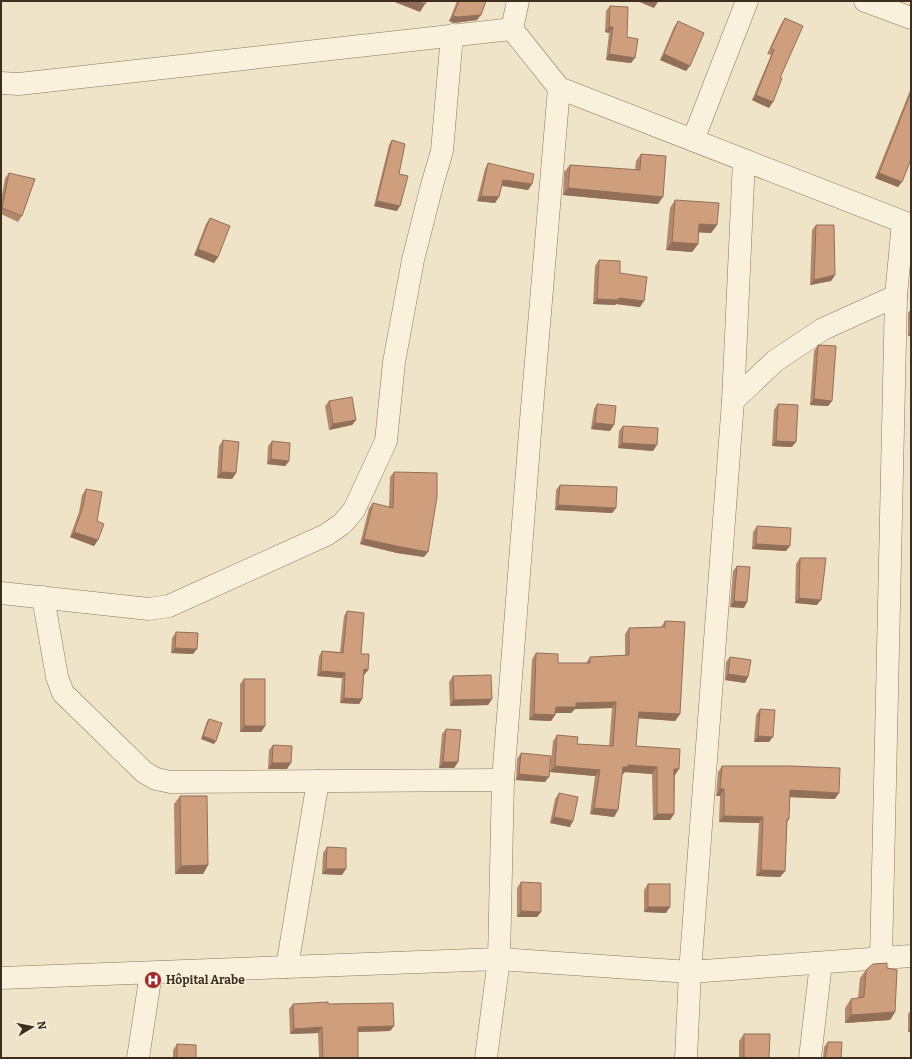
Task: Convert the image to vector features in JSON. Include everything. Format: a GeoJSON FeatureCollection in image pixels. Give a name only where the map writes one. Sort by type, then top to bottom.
{"type":"FeatureCollection","features":[{"type":"Feature","properties":{"kind":"street"},"geometry":{"type":"LineString","coordinates":[[512,29],[518,1]]}},
{"type":"Feature","properties":{"kind":"street"},"geometry":{"type":"LineString","coordinates":[[693,140],[747,1]]}},
{"type":"Feature","properties":{"kind":"street"},"geometry":{"type":"LineString","coordinates":[[865,1],[911,18]]}},
{"type":"Feature","properties":{"kind":"street"},"geometry":{"type":"LineString","coordinates":[[1,83],[19,84],[512,29]]}},
{"type":"Feature","properties":{"kind":"street"},"geometry":{"type":"LineString","coordinates":[[512,29],[559,88],[907,224],[896,296],[880,959]]}},
{"type":"Feature","properties":{"kind":"street"},"geometry":{"type":"LineString","coordinates":[[1,593],[149,609],[169,606],[326,535],[342,524],[354,510],[386,441],[394,362],[413,260],[442,151],[452,35]]}},
{"type":"Feature","properties":{"kind":"street"},"geometry":{"type":"LineString","coordinates":[[486,1058],[499,959],[502,780],[559,88]]}},
{"type":"Feature","properties":{"kind":"street"},"geometry":{"type":"LineString","coordinates":[[686,1058],[690,972],[733,401],[744,160]]}},
{"type":"Feature","properties":{"kind":"street"},"geometry":{"type":"LineString","coordinates":[[733,401],[775,361],[823,329],[896,296]]}},
{"type":"Feature","properties":{"kind":"street"},"geometry":{"type":"LineString","coordinates":[[735,365],[775,361]]}},
{"type":"Feature","properties":{"kind":"street"},"geometry":{"type":"LineString","coordinates":[[43,598],[57,677],[64,693],[144,772],[156,779],[171,782],[502,780]]}},
{"type":"Feature","properties":{"kind":"street"},"geometry":{"type":"LineString","coordinates":[[287,967],[318,781]]}},
{"type":"Feature","properties":{"kind":"street"},"geometry":{"type":"LineString","coordinates":[[1,978],[499,959],[690,972],[911,956]]}},
{"type":"Feature","properties":{"kind":"street"},"geometry":{"type":"LineString","coordinates":[[810,1058],[821,963]]}},
{"type":"Feature","properties":{"kind":"street"},"geometry":{"type":"LineString","coordinates":[[138,1058],[151,972]]}},
{"type":"Feature","properties":{"kind":"building"},"geometry":{"type":"Polygon","coordinates":[[[417,1],[427,1],[425,4],[417,1]]]}},
{"type":"Feature","properties":{"kind":"building"},"geometry":{"type":"Polygon","coordinates":[[[459,1],[486,1],[481,15],[453,16],[459,1]]]}},
{"type":"Feature","properties":{"kind":"building"},"geometry":{"type":"Polygon","coordinates":[[[610,6],[628,7],[627,37],[638,39],[635,58],[609,54],[613,27],[609,27],[610,6]]]}},
{"type":"Feature","properties":{"kind":"building"},"geometry":{"type":"Polygon","coordinates":[[[785,18],[803,26],[780,78],[782,78],[773,102],[756,95],[774,50],[771,48],[785,18]]]}},
{"type":"Feature","properties":{"kind":"building"},"geometry":{"type":"Polygon","coordinates":[[[678,21],[704,33],[690,66],[664,54],[678,21]]]}},
{"type":"Feature","properties":{"kind":"building"},"geometry":{"type":"Polygon","coordinates":[[[911,92],[911,159],[902,182],[879,173],[911,92]]]}},
{"type":"Feature","properties":{"kind":"building"},"geometry":{"type":"Polygon","coordinates":[[[392,140],[405,144],[399,174],[408,176],[400,206],[377,201],[392,140]]]}},
{"type":"Feature","properties":{"kind":"building"},"geometry":{"type":"Polygon","coordinates":[[[641,154],[666,156],[663,197],[568,188],[570,165],[640,170],[641,154]]]}},
{"type":"Feature","properties":{"kind":"building"},"geometry":{"type":"Polygon","coordinates":[[[488,163],[534,174],[532,184],[503,180],[499,197],[481,196],[488,163]]]}},
{"type":"Feature","properties":{"kind":"building"},"geometry":{"type":"Polygon","coordinates":[[[9,173],[35,179],[22,216],[2,208],[9,173]]]}},
{"type":"Feature","properties":{"kind":"building"},"geometry":{"type":"Polygon","coordinates":[[[675,200],[719,203],[717,225],[699,224],[698,244],[672,242],[675,200]]]}},
{"type":"Feature","properties":{"kind":"building"},"geometry":{"type":"Polygon","coordinates":[[[210,218],[230,226],[218,257],[198,249],[210,218]]]}},
{"type":"Feature","properties":{"kind":"building"},"geometry":{"type":"Polygon","coordinates":[[[816,225],[834,225],[835,275],[814,280],[816,225]]]}},
{"type":"Feature","properties":{"kind":"building"},"geometry":{"type":"Polygon","coordinates":[[[599,260],[620,261],[620,273],[647,277],[644,301],[619,298],[618,300],[597,299],[599,260]]]}},
{"type":"Feature","properties":{"kind":"building"},"geometry":{"type":"Polygon","coordinates":[[[818,345],[836,346],[832,401],[814,399],[818,345]]]}},
{"type":"Feature","properties":{"kind":"building"},"geometry":{"type":"Polygon","coordinates":[[[352,397],[356,420],[333,424],[329,401],[352,397]]]}},
{"type":"Feature","properties":{"kind":"building"},"geometry":{"type":"Polygon","coordinates":[[[597,404],[616,406],[614,425],[595,423],[597,404]]]}},
{"type":"Feature","properties":{"kind":"building"},"geometry":{"type":"Polygon","coordinates":[[[778,404],[798,405],[796,442],[776,441],[778,404]]]}},
{"type":"Feature","properties":{"kind":"building"},"geometry":{"type":"Polygon","coordinates":[[[623,426],[658,428],[657,445],[622,443],[623,426]]]}},
{"type":"Feature","properties":{"kind":"building"},"geometry":{"type":"Polygon","coordinates":[[[223,440],[239,442],[236,473],[221,472],[223,440]]]}},
{"type":"Feature","properties":{"kind":"building"},"geometry":{"type":"Polygon","coordinates":[[[272,441],[290,443],[289,461],[271,459],[272,441]]]}},
{"type":"Feature","properties":{"kind":"building"},"geometry":{"type":"Polygon","coordinates":[[[394,472],[437,473],[437,497],[428,552],[364,539],[373,503],[393,508],[394,472]]]}},
{"type":"Feature","properties":{"kind":"building"},"geometry":{"type":"Polygon","coordinates":[[[560,485],[617,487],[616,508],[558,505],[560,485]]]}},
{"type":"Feature","properties":{"kind":"building"},"geometry":{"type":"Polygon","coordinates":[[[86,489],[102,492],[97,521],[104,524],[98,540],[74,532],[83,507],[86,489]]]}},
{"type":"Feature","properties":{"kind":"building"},"geometry":{"type":"Polygon","coordinates":[[[757,526],[791,528],[790,546],[756,544],[757,526]]]}},
{"type":"Feature","properties":{"kind":"building"},"geometry":{"type":"Polygon","coordinates":[[[800,558],[826,558],[821,600],[799,598],[800,558]]]}},
{"type":"Feature","properties":{"kind":"building"},"geometry":{"type":"Polygon","coordinates":[[[737,566],[750,567],[747,602],[734,601],[737,566]]]}},
{"type":"Feature","properties":{"kind":"building"},"geometry":{"type":"Polygon","coordinates":[[[347,611],[364,613],[361,654],[369,654],[368,670],[364,669],[362,699],[344,698],[345,673],[321,671],[322,651],[343,653],[347,611]]]}},
{"type":"Feature","properties":{"kind":"building"},"geometry":{"type":"Polygon","coordinates":[[[665,621],[685,622],[680,714],[639,712],[636,746],[680,749],[679,769],[674,769],[674,814],[657,814],[657,767],[628,765],[628,767],[623,767],[618,810],[594,808],[600,770],[555,766],[557,735],[578,737],[577,744],[613,746],[616,702],[576,703],[576,707],[556,707],[555,715],[534,714],[536,653],[558,654],[558,663],[590,663],[590,657],[629,655],[629,628],[665,627],[665,621]]]}},
{"type":"Feature","properties":{"kind":"building"},"geometry":{"type":"Polygon","coordinates":[[[176,632],[198,633],[197,649],[175,648],[176,632]]]}},
{"type":"Feature","properties":{"kind":"building"},"geometry":{"type":"Polygon","coordinates":[[[730,657],[751,660],[748,677],[728,674],[730,657]]]}},
{"type":"Feature","properties":{"kind":"building"},"geometry":{"type":"Polygon","coordinates":[[[491,675],[492,699],[454,700],[453,676],[491,675]]]}},
{"type":"Feature","properties":{"kind":"building"},"geometry":{"type":"Polygon","coordinates":[[[244,679],[265,679],[265,726],[244,726],[244,679]]]}},
{"type":"Feature","properties":{"kind":"building"},"geometry":{"type":"Polygon","coordinates":[[[760,709],[775,710],[773,737],[758,736],[760,709]]]}},
{"type":"Feature","properties":{"kind":"building"},"geometry":{"type":"Polygon","coordinates":[[[209,719],[222,723],[216,741],[203,736],[209,719]]]}},
{"type":"Feature","properties":{"kind":"building"},"geometry":{"type":"Polygon","coordinates":[[[446,729],[461,730],[458,762],[443,762],[446,729]]]}},
{"type":"Feature","properties":{"kind":"building"},"geometry":{"type":"Polygon","coordinates":[[[273,745],[292,746],[291,763],[272,763],[273,745]]]}},
{"type":"Feature","properties":{"kind":"building"},"geometry":{"type":"Polygon","coordinates":[[[521,753],[551,756],[549,777],[519,774],[521,753]]]}},
{"type":"Feature","properties":{"kind":"building"},"geometry":{"type":"Polygon","coordinates":[[[722,766],[840,768],[839,793],[790,790],[789,819],[787,819],[785,871],[761,870],[763,817],[724,816],[724,789],[720,789],[722,766]]]}},
{"type":"Feature","properties":{"kind":"building"},"geometry":{"type":"Polygon","coordinates":[[[559,793],[578,797],[573,821],[554,817],[559,793]]]}},
{"type":"Feature","properties":{"kind":"building"},"geometry":{"type":"Polygon","coordinates":[[[180,796],[207,796],[208,865],[181,866],[180,796]]]}},
{"type":"Feature","properties":{"kind":"building"},"geometry":{"type":"Polygon","coordinates":[[[327,847],[346,848],[346,869],[326,869],[327,847]]]}},
{"type":"Feature","properties":{"kind":"building"},"geometry":{"type":"Polygon","coordinates":[[[521,882],[541,883],[541,912],[521,911],[521,882]]]}},
{"type":"Feature","properties":{"kind":"building"},"geometry":{"type":"Polygon","coordinates":[[[648,884],[670,884],[670,907],[648,907],[648,884]]]}},
{"type":"Feature","properties":{"kind":"building"},"geometry":{"type":"Polygon","coordinates":[[[887,963],[887,968],[897,970],[895,1012],[851,1015],[851,999],[864,997],[866,970],[873,964],[887,963]]]}},
{"type":"Feature","properties":{"kind":"building"},"geometry":{"type":"Polygon","coordinates":[[[328,1002],[328,1004],[393,1003],[394,1026],[358,1027],[358,1058],[323,1058],[322,1027],[294,1029],[293,1004],[328,1002]]]}},
{"type":"Feature","properties":{"kind":"building"},"geometry":{"type":"Polygon","coordinates":[[[744,1034],[770,1034],[769,1058],[744,1058],[744,1034]]]}},
{"type":"Feature","properties":{"kind":"building"},"geometry":{"type":"Polygon","coordinates":[[[828,1042],[842,1042],[841,1058],[825,1058],[828,1042]]]}},
{"type":"Feature","properties":{"kind":"building"},"geometry":{"type":"Polygon","coordinates":[[[177,1044],[196,1045],[196,1058],[177,1058],[177,1044]]]}},
{"type":"Feature","properties":{"kind":"place","name":"Hôpital Arabe"},"geometry":{"type":"Point","coordinates":[153,980]}}]}
